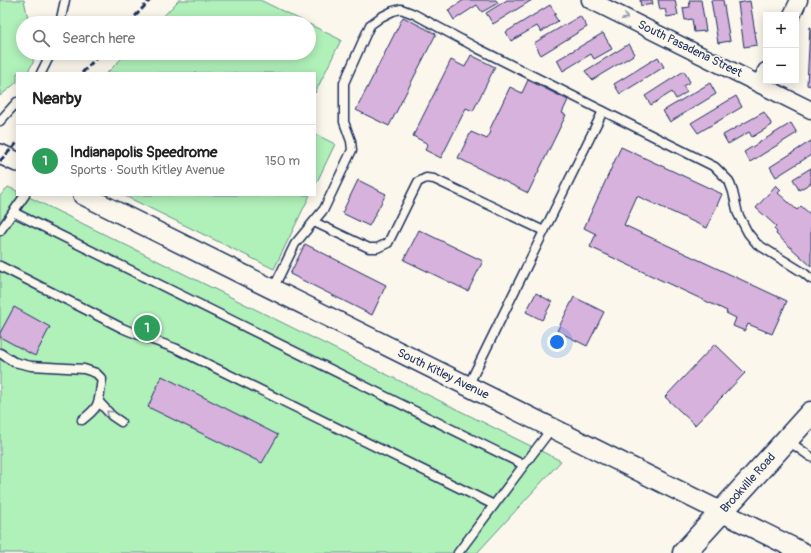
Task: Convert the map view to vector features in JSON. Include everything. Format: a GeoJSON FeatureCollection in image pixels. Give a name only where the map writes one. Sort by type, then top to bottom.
{"type":"FeatureCollection","features":[{"type":"Feature","properties":{"kind":"main road","name":"Brookville Road"},"geometry":{"type":"LineString","coordinates":[[684,553],[811,413]]}},
{"type":"Feature","properties":{"kind":"street","name":"South Pasadena Street"},"geometry":{"type":"LineString","coordinates":[[590,0],[763,78]]}},
{"type":"Feature","properties":{"kind":"street"},"geometry":{"type":"LineString","coordinates":[[793,12],[799,0]]}},
{"type":"Feature","properties":{"kind":"street","name":"South Pasadena Street"},"geometry":{"type":"LineString","coordinates":[[772,84],[811,110]]}},
{"type":"Feature","properties":{"kind":"street"},"geometry":{"type":"LineString","coordinates":[[0,154],[16,162]]}},
{"type":"Feature","properties":{"kind":"street","name":"South Kitley Avenue"},"geometry":{"type":"LineString","coordinates":[[85,196],[722,512],[784,548],[804,553]]}},
{"type":"Feature","properties":{"kind":"lane"},"geometry":{"type":"LineString","coordinates":[[62,16],[65,0]]}},
{"type":"Feature","properties":{"kind":"lane"},"geometry":{"type":"LineString","coordinates":[[272,289],[295,244],[324,209],[352,150],[351,141],[344,122],[344,83],[370,25],[381,17],[401,9],[414,14],[479,49],[715,167],[729,181],[738,214],[748,233],[757,244],[804,273],[811,279]]}},
{"type":"Feature","properties":{"kind":"lane"},"geometry":{"type":"LineString","coordinates":[[42,72],[48,60]]}},
{"type":"Feature","properties":{"kind":"lane"},"geometry":{"type":"LineString","coordinates":[[0,121],[16,103]]}},
{"type":"Feature","properties":{"kind":"lane"},"geometry":{"type":"LineString","coordinates":[[468,386],[603,111]]}},
{"type":"Feature","properties":{"kind":"lane"},"geometry":{"type":"LineString","coordinates":[[314,222],[369,248],[377,248],[388,243],[418,182],[426,178],[434,179],[544,231]]}},
{"type":"Feature","properties":{"kind":"lane"},"geometry":{"type":"LineString","coordinates":[[0,232],[24,196]]}},
{"type":"Feature","properties":{"kind":"lane"},"geometry":{"type":"LineString","coordinates":[[13,212],[524,466]]}},
{"type":"Feature","properties":{"kind":"lane"},"geometry":{"type":"LineString","coordinates":[[0,266],[138,336],[157,341],[177,349],[494,505]]}},
{"type":"Feature","properties":{"kind":"lane"},"geometry":{"type":"LineString","coordinates":[[0,353],[14,362],[31,366],[84,369],[96,373],[102,379],[99,402],[91,413],[82,420]]}},
{"type":"Feature","properties":{"kind":"lane"},"geometry":{"type":"LineString","coordinates":[[99,402],[112,416],[121,422]]}},
{"type":"Feature","properties":{"kind":"lane"},"geometry":{"type":"LineString","coordinates":[[458,553],[552,428]]}},
{"type":"Feature","properties":{"kind":"lane"},"geometry":{"type":"LineString","coordinates":[[787,439],[811,457]]}},
{"type":"Feature","properties":{"kind":"green space"},"geometry":{"type":"Polygon","coordinates":[[[0,0],[24,0],[27,16],[16,16],[16,60],[33,60],[33,63],[28,72],[16,72],[16,83],[0,96],[0,0]]]}},
{"type":"Feature","properties":{"kind":"green space"},"geometry":{"type":"Polygon","coordinates":[[[179,0],[260,0],[293,16],[164,16],[179,0]]]}},
{"type":"Feature","properties":{"kind":"green space"},"geometry":{"type":"Polygon","coordinates":[[[316,28],[341,40],[316,91],[316,72],[108,72],[120,60],[316,60],[316,28]]]}},
{"type":"Feature","properties":{"kind":"green space"},"geometry":{"type":"Polygon","coordinates":[[[316,134],[335,144],[316,184],[316,134]]]}},
{"type":"Feature","properties":{"kind":"green space"},"geometry":{"type":"Polygon","coordinates":[[[8,187],[16,191],[16,196],[27,196],[561,461],[477,553],[0,553],[0,196],[8,187]]]}},
{"type":"Feature","properties":{"kind":"green space"},"geometry":{"type":"Polygon","coordinates":[[[125,196],[310,196],[274,269],[125,196]]]}},
{"type":"Feature","properties":{"kind":"building"},"geometry":{"type":"Polygon","coordinates":[[[464,0],[496,0],[498,3],[482,12],[477,5],[454,20],[448,10],[464,0]]]}},
{"type":"Feature","properties":{"kind":"building"},"geometry":{"type":"Polygon","coordinates":[[[507,0],[532,0],[493,24],[486,13],[507,0]]]}},
{"type":"Feature","properties":{"kind":"building"},"geometry":{"type":"Polygon","coordinates":[[[640,0],[652,0],[653,4],[641,6],[640,0]]]}},
{"type":"Feature","properties":{"kind":"building"},"geometry":{"type":"Polygon","coordinates":[[[658,0],[675,0],[678,15],[667,17],[665,9],[660,10],[658,0]]]}},
{"type":"Feature","properties":{"kind":"building"},"geometry":{"type":"Polygon","coordinates":[[[689,0],[701,0],[706,31],[694,32],[692,19],[685,20],[683,8],[690,7],[689,0]]]}},
{"type":"Feature","properties":{"kind":"building"},"geometry":{"type":"Polygon","coordinates":[[[711,0],[723,0],[730,41],[718,43],[711,0]]]}},
{"type":"Feature","properties":{"kind":"building"},"geometry":{"type":"Polygon","coordinates":[[[750,1],[757,45],[744,47],[738,3],[750,1]]]}},
{"type":"Feature","properties":{"kind":"building"},"geometry":{"type":"Polygon","coordinates":[[[550,5],[556,14],[554,15],[558,21],[541,32],[537,26],[511,41],[506,32],[550,5]]]}},
{"type":"Feature","properties":{"kind":"building"},"geometry":{"type":"Polygon","coordinates":[[[580,16],[587,27],[541,55],[534,43],[580,16]]]}},
{"type":"Feature","properties":{"kind":"building"},"geometry":{"type":"Polygon","coordinates":[[[403,17],[436,34],[389,126],[356,110],[403,17]]]}},
{"type":"Feature","properties":{"kind":"building"},"geometry":{"type":"Polygon","coordinates":[[[811,27],[811,86],[807,85],[811,27]]]}},
{"type":"Feature","properties":{"kind":"building"},"geometry":{"type":"Polygon","coordinates":[[[603,33],[612,49],[594,59],[591,54],[563,71],[557,60],[603,33]]]}},
{"type":"Feature","properties":{"kind":"building"},"geometry":{"type":"Polygon","coordinates":[[[629,44],[635,54],[592,80],[585,71],[629,44]]]}},
{"type":"Feature","properties":{"kind":"building"},"geometry":{"type":"Polygon","coordinates":[[[471,55],[495,67],[473,111],[466,108],[441,158],[425,150],[428,144],[413,136],[451,60],[465,67],[471,55]]]}},
{"type":"Feature","properties":{"kind":"building"},"geometry":{"type":"Polygon","coordinates":[[[658,57],[664,67],[620,94],[614,84],[658,57]]]}},
{"type":"Feature","properties":{"kind":"building"},"geometry":{"type":"Polygon","coordinates":[[[684,71],[690,82],[683,86],[687,92],[676,99],[672,92],[651,105],[645,96],[684,71]]]}},
{"type":"Feature","properties":{"kind":"building"},"geometry":{"type":"Polygon","coordinates":[[[528,80],[568,100],[562,113],[566,115],[528,193],[458,158],[471,132],[487,139],[491,132],[489,131],[510,87],[522,93],[528,80]]]}},
{"type":"Feature","properties":{"kind":"building"},"geometry":{"type":"Polygon","coordinates":[[[710,83],[716,94],[670,122],[663,111],[710,83]]]}},
{"type":"Feature","properties":{"kind":"building"},"geometry":{"type":"Polygon","coordinates":[[[736,96],[742,107],[698,133],[691,123],[736,96]]]}},
{"type":"Feature","properties":{"kind":"building"},"geometry":{"type":"Polygon","coordinates":[[[764,112],[772,125],[752,137],[749,132],[728,144],[723,135],[764,112]]]}},
{"type":"Feature","properties":{"kind":"building"},"geometry":{"type":"Polygon","coordinates":[[[791,123],[797,133],[750,162],[744,152],[791,123]]]}},
{"type":"Feature","properties":{"kind":"building"},"geometry":{"type":"Polygon","coordinates":[[[811,141],[811,155],[776,177],[770,167],[811,141]]]}},
{"type":"Feature","properties":{"kind":"building"},"geometry":{"type":"Polygon","coordinates":[[[621,147],[722,194],[707,228],[637,196],[624,225],[787,301],[772,334],[748,324],[745,331],[733,326],[736,318],[726,313],[727,311],[590,247],[596,234],[584,228],[621,147]]]}},
{"type":"Feature","properties":{"kind":"building"},"geometry":{"type":"Polygon","coordinates":[[[811,168],[811,183],[799,190],[793,179],[811,168]]]}},
{"type":"Feature","properties":{"kind":"building"},"geometry":{"type":"Polygon","coordinates":[[[358,180],[386,194],[369,226],[342,213],[358,180]]]}},
{"type":"Feature","properties":{"kind":"building"},"geometry":{"type":"Polygon","coordinates":[[[776,185],[781,190],[778,193],[797,210],[801,206],[811,215],[811,266],[776,234],[777,232],[774,229],[776,226],[756,208],[776,185]]]}},
{"type":"Feature","properties":{"kind":"building"},"geometry":{"type":"Polygon","coordinates":[[[419,230],[483,261],[468,291],[404,260],[419,230]]]}},
{"type":"Feature","properties":{"kind":"building"},"geometry":{"type":"Polygon","coordinates":[[[305,244],[386,285],[372,315],[290,274],[305,244]]]}},
{"type":"Feature","properties":{"kind":"building"},"geometry":{"type":"Polygon","coordinates":[[[536,293],[552,302],[542,320],[526,312],[536,293]]]}},
{"type":"Feature","properties":{"kind":"building"},"geometry":{"type":"Polygon","coordinates":[[[574,297],[604,312],[587,346],[557,331],[574,297]]]}},
{"type":"Feature","properties":{"kind":"building"},"geometry":{"type":"Polygon","coordinates":[[[14,307],[50,327],[35,356],[0,337],[0,333],[14,307]]]}},
{"type":"Feature","properties":{"kind":"building"},"geometry":{"type":"Polygon","coordinates":[[[715,344],[745,373],[695,425],[665,397],[715,344]]]}},
{"type":"Feature","properties":{"kind":"building"},"geometry":{"type":"Polygon","coordinates":[[[162,376],[278,435],[262,463],[148,407],[162,376]]]}},
{"type":"Feature","properties":{"kind":"railway"},"geometry":{"type":"LineString","coordinates":[[135,16],[150,0]]}},
{"type":"Feature","properties":{"kind":"railway"},"geometry":{"type":"LineString","coordinates":[[83,72],[94,60]]}},
{"type":"Feature","properties":{"kind":"railway"},"geometry":{"type":"LineString","coordinates":[[0,161],[16,144]]}},
{"type":"Feature","properties":{"kind":"place","name":"Indianapolis Speedrome"},"geometry":{"type":"Point","coordinates":[147,328]}}]}
